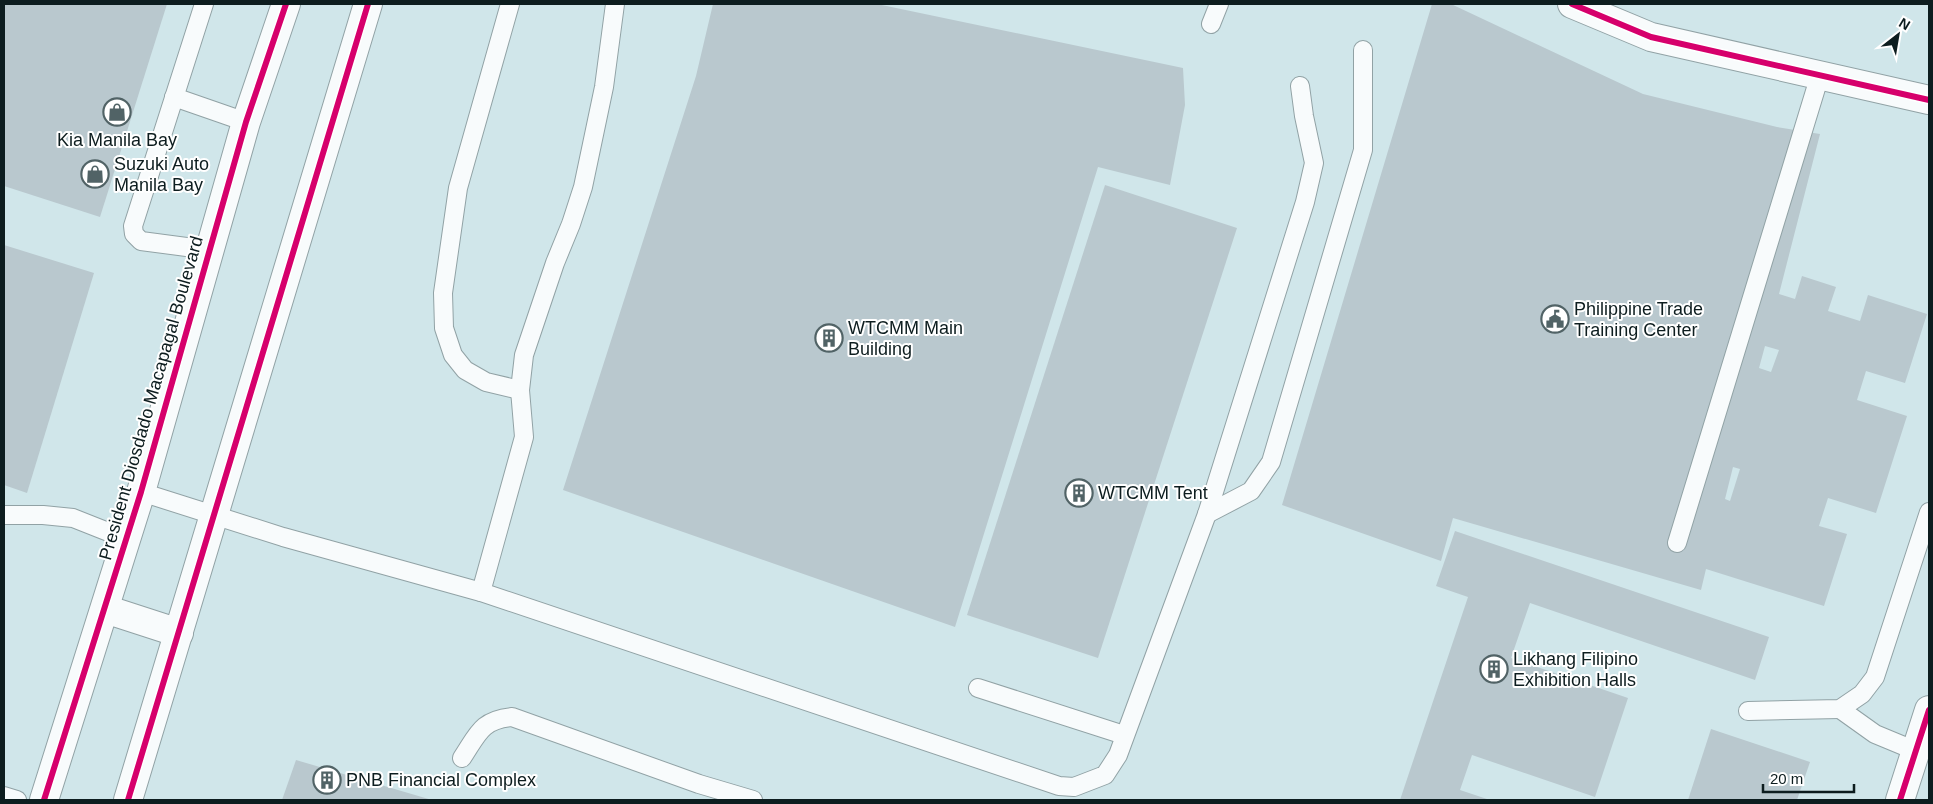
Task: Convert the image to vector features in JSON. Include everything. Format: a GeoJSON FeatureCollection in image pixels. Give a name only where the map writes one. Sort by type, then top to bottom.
{"type":"FeatureCollection","features":[{"type":"Feature","properties":{"kind":"main road","name":"President Diosdado Macapagal Boulevard"},"geometry":{"type":"LineString","coordinates":[[44,800],[141,492],[246,122],[286,4]]}},
{"type":"Feature","properties":{"kind":"main road"},"geometry":{"type":"LineString","coordinates":[[128,800],[368,4]]}},
{"type":"Feature","properties":{"kind":"main road"},"geometry":{"type":"LineString","coordinates":[[1572,4],[1651,37],[1929,100]]}},
{"type":"Feature","properties":{"kind":"main road"},"geometry":{"type":"LineString","coordinates":[[1618,4],[1631,21],[1651,37]]}},
{"type":"Feature","properties":{"kind":"main road"},"geometry":{"type":"LineString","coordinates":[[105,609],[179,633]]}},
{"type":"Feature","properties":{"kind":"main road"},"geometry":{"type":"LineString","coordinates":[[1900,800],[1929,710]]}},
{"type":"Feature","properties":{"kind":"lane"},"geometry":{"type":"LineString","coordinates":[[204,4],[133,226],[134,234],[140,241],[209,250]]}},
{"type":"Feature","properties":{"kind":"lane"},"geometry":{"type":"LineString","coordinates":[[510,4],[458,188],[443,293],[444,328],[453,355],[465,370],[486,382],[520,390]]}},
{"type":"Feature","properties":{"kind":"lane"},"geometry":{"type":"LineString","coordinates":[[481,592],[524,438],[520,390],[524,355],[554,262],[571,224],[583,187],[604,87],[615,4]]}},
{"type":"Feature","properties":{"kind":"lane"},"geometry":{"type":"LineString","coordinates":[[1210,24],[1219,4]]}},
{"type":"Feature","properties":{"kind":"lane"},"geometry":{"type":"LineString","coordinates":[[1207,514],[1252,491],[1271,462],[1364,150],[1363,50]]}},
{"type":"Feature","properties":{"kind":"lane"},"geometry":{"type":"LineString","coordinates":[[1677,543],[1820,75]]}},
{"type":"Feature","properties":{"kind":"lane"},"geometry":{"type":"LineString","coordinates":[[141,492],[283,537],[481,592],[1059,786],[1074,787],[1105,775],[1118,755],[1207,514],[1305,202],[1314,163],[1300,86]]}},
{"type":"Feature","properties":{"kind":"lane"},"geometry":{"type":"LineString","coordinates":[[174,97],[246,122]]}},
{"type":"Feature","properties":{"kind":"lane"},"geometry":{"type":"LineString","coordinates":[[1748,711],[1840,709],[1862,694],[1875,677],[1929,512]]}},
{"type":"Feature","properties":{"kind":"lane"},"geometry":{"type":"LineString","coordinates":[[4,515],[42,515],[73,518],[126,539]]}},
{"type":"Feature","properties":{"kind":"lane"},"geometry":{"type":"LineString","coordinates":[[978,688],[1124,735]]}},
{"type":"Feature","properties":{"kind":"lane"},"geometry":{"type":"LineString","coordinates":[[1840,709],[1875,734],[1916,751]]}},
{"type":"Feature","properties":{"kind":"lane"},"geometry":{"type":"LineString","coordinates":[[462,758],[484,726],[497,719],[512,717],[697,792],[753,800]]}},
{"type":"Feature","properties":{"kind":"lane"},"geometry":{"type":"LineString","coordinates":[[4,796],[17,800]]}},
{"type":"Feature","properties":{"kind":"building"},"geometry":{"type":"Polygon","coordinates":[[[4,4],[167,4],[100,217],[4,186],[4,4]]]}},
{"type":"Feature","properties":{"kind":"building","name":"WTCMM Main Building"},"geometry":{"type":"Polygon","coordinates":[[[713,4],[877,4],[1183,68],[1185,105],[1170,185],[1098,167],[955,627],[563,490],[696,76],[713,4]]]}},
{"type":"Feature","properties":{"kind":"building","name":"Philippine Trade Training Center"},"geometry":{"type":"Polygon","coordinates":[[[1432,4],[1451,4],[1643,94],[1777,127],[1820,134],[1779,294],[1795,299],[1802,276],[1836,287],[1828,311],[1860,321],[1868,295],[1927,314],[1905,383],[1866,371],[1857,400],[1907,416],[1876,513],[1828,498],[1819,526],[1847,534],[1824,606],[1706,569],[1701,590],[1453,518],[1441,561],[1282,505],[1432,4]],[[1765,346],[1759,368],[1771,372],[1779,350],[1765,346]],[[1733,467],[1725,499],[1730,501],[1740,469],[1733,467]]]}},
{"type":"Feature","properties":{"kind":"building","name":"WTCMM Tent"},"geometry":{"type":"Polygon","coordinates":[[[1105,185],[1237,228],[1098,658],[967,615],[1105,185]]]}},
{"type":"Feature","properties":{"kind":"building"},"geometry":{"type":"Polygon","coordinates":[[[4,245],[94,273],[27,493],[4,485],[4,245]]]}},
{"type":"Feature","properties":{"kind":"building","name":"Likhang Filipino Exhibition Halls"},"geometry":{"type":"Polygon","coordinates":[[[1455,531],[1769,637],[1755,680],[1530,603],[1511,658],[1628,698],[1595,797],[1472,755],[1460,790],[1490,800],[1400,800],[1468,597],[1436,586],[1455,531]]]}},
{"type":"Feature","properties":{"kind":"building"},"geometry":{"type":"Polygon","coordinates":[[[1711,729],[1810,762],[1797,800],[1688,800],[1711,729]]]}},
{"type":"Feature","properties":{"kind":"building","name":"PNB Financial Complex"},"geometry":{"type":"Polygon","coordinates":[[[296,760],[432,800],[282,800],[296,760]]]}},
{"type":"Feature","properties":{"kind":"cycle path"},"geometry":{"type":"LineString","coordinates":[[44,800],[141,492],[246,122],[286,4]]}},
{"type":"Feature","properties":{"kind":"cycle path"},"geometry":{"type":"LineString","coordinates":[[128,800],[368,4]]}},
{"type":"Feature","properties":{"kind":"cycle path"},"geometry":{"type":"LineString","coordinates":[[1572,4],[1651,37],[1929,100]]}},
{"type":"Feature","properties":{"kind":"cycle path"},"geometry":{"type":"LineString","coordinates":[[1900,800],[1929,710]]}},
{"type":"Feature","properties":{"kind":"place","name":"Kia Manila Bay"},"geometry":{"type":"Point","coordinates":[117,112]}},
{"type":"Feature","properties":{"kind":"place","name":"Suzuki Auto Manila Bay"},"geometry":{"type":"Point","coordinates":[95,174]}},
{"type":"Feature","properties":{"kind":"place","name":"Philippine Trade Training Center"},"geometry":{"type":"Point","coordinates":[1555,319]}},
{"type":"Feature","properties":{"kind":"place","name":"WTCMM Main Building"},"geometry":{"type":"Point","coordinates":[829,338]}},
{"type":"Feature","properties":{"kind":"place","name":"WTCMM Tent"},"geometry":{"type":"Point","coordinates":[1079,493]}},
{"type":"Feature","properties":{"kind":"place","name":"Likhang Filipino Exhibition Halls"},"geometry":{"type":"Point","coordinates":[1494,669]}},
{"type":"Feature","properties":{"kind":"place","name":"PNB Financial Complex"},"geometry":{"type":"Point","coordinates":[327,780]}}]}
